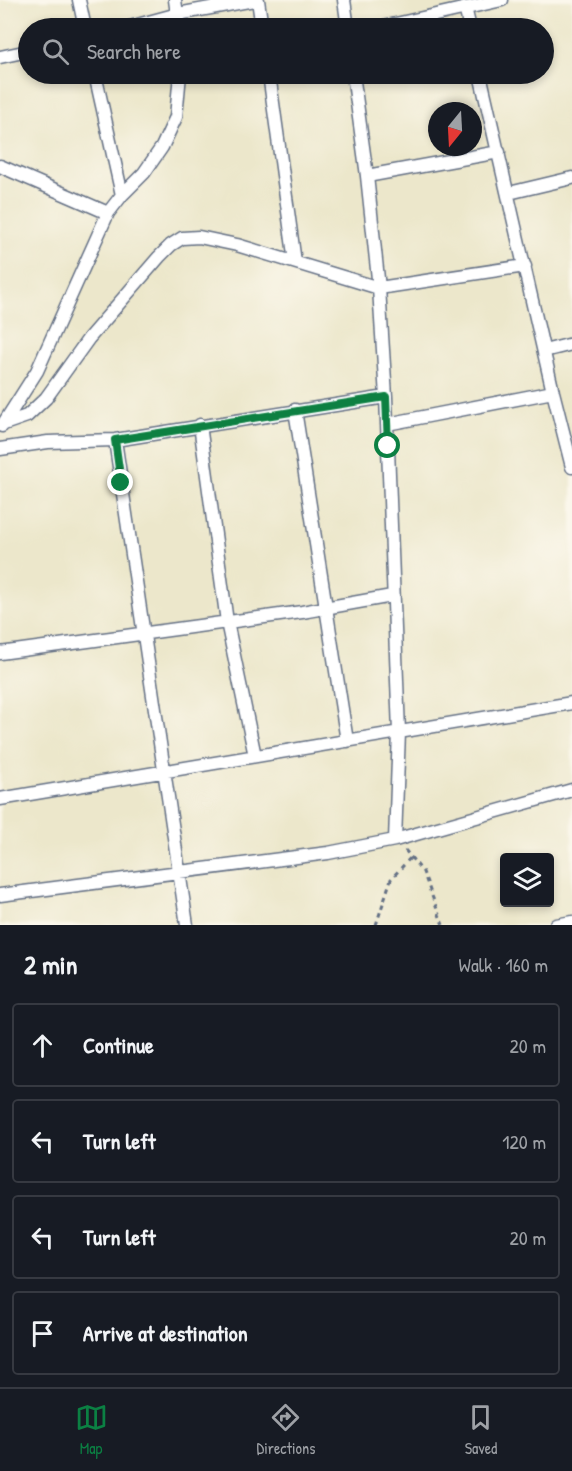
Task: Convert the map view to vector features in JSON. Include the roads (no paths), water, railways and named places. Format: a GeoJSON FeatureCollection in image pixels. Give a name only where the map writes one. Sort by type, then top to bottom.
{"type":"FeatureCollection","features":[{"type":"Feature","properties":{"kind":"street"},"geometry":{"type":"LineString","coordinates":[[79,0],[83,18]]}},
{"type":"Feature","properties":{"kind":"street"},"geometry":{"type":"LineString","coordinates":[[175,0],[178,18]]}},
{"type":"Feature","properties":{"kind":"street"},"geometry":{"type":"LineString","coordinates":[[163,18],[254,0]]}},
{"type":"Feature","properties":{"kind":"street"},"geometry":{"type":"LineString","coordinates":[[258,0],[261,18]]}},
{"type":"Feature","properties":{"kind":"street"},"geometry":{"type":"LineString","coordinates":[[344,0],[347,18]]}},
{"type":"Feature","properties":{"kind":"street"},"geometry":{"type":"LineString","coordinates":[[422,18],[502,0]]}},
{"type":"Feature","properties":{"kind":"street"},"geometry":{"type":"LineString","coordinates":[[465,8],[468,18]]}},
{"type":"Feature","properties":{"kind":"street"},"geometry":{"type":"LineString","coordinates":[[0,57],[18,53]]}},
{"type":"Feature","properties":{"kind":"street"},"geometry":{"type":"LineString","coordinates":[[97,84],[122,195]]}},
{"type":"Feature","properties":{"kind":"street"},"geometry":{"type":"LineString","coordinates":[[2,426],[37,371],[108,213],[144,173],[162,147],[176,117],[179,84]]}},
{"type":"Feature","properties":{"kind":"street"},"geometry":{"type":"LineString","coordinates":[[270,84],[295,262]]}},
{"type":"Feature","properties":{"kind":"street"},"geometry":{"type":"LineString","coordinates":[[355,84],[379,288],[386,397],[399,732],[395,840]]}},
{"type":"Feature","properties":{"kind":"street"},"geometry":{"type":"LineString","coordinates":[[482,84],[543,351],[572,467]]}},
{"type":"Feature","properties":{"kind":"street"},"geometry":{"type":"LineString","coordinates":[[367,176],[499,152]]}},
{"type":"Feature","properties":{"kind":"street"},"geometry":{"type":"LineString","coordinates":[[0,166],[108,213]]}},
{"type":"Feature","properties":{"kind":"street"},"geometry":{"type":"LineString","coordinates":[[509,193],[572,178]]}},
{"type":"Feature","properties":{"kind":"street"},"geometry":{"type":"LineString","coordinates":[[2,426],[27,416],[46,398],[89,338],[159,256],[182,238],[200,237],[218,241],[379,288],[525,266]]}},
{"type":"Feature","properties":{"kind":"street"},"geometry":{"type":"LineString","coordinates":[[543,351],[572,344]]}},
{"type":"Feature","properties":{"kind":"street"},"geometry":{"type":"LineString","coordinates":[[387,424],[553,392]]}},
{"type":"Feature","properties":{"kind":"street"},"geometry":{"type":"LineString","coordinates":[[0,449],[48,442],[115,440],[386,397]]}},
{"type":"Feature","properties":{"kind":"street"},"geometry":{"type":"LineString","coordinates":[[295,410],[347,741]]}},
{"type":"Feature","properties":{"kind":"street"},"geometry":{"type":"LineString","coordinates":[[200,425],[227,622],[255,756]]}},
{"type":"Feature","properties":{"kind":"street"},"geometry":{"type":"LineString","coordinates":[[115,440],[187,925]]}},
{"type":"Feature","properties":{"kind":"street"},"geometry":{"type":"LineString","coordinates":[[0,653],[227,622],[393,596]]}},
{"type":"Feature","properties":{"kind":"street"},"geometry":{"type":"LineString","coordinates":[[0,799],[572,703]]}},
{"type":"Feature","properties":{"kind":"street"},"geometry":{"type":"LineString","coordinates":[[0,895],[328,853],[395,840],[572,790]]}},
{"type":"Feature","properties":{"kind":"street"},"geometry":{"type":"LineString","coordinates":[[556,925],[572,922]]}}]}
